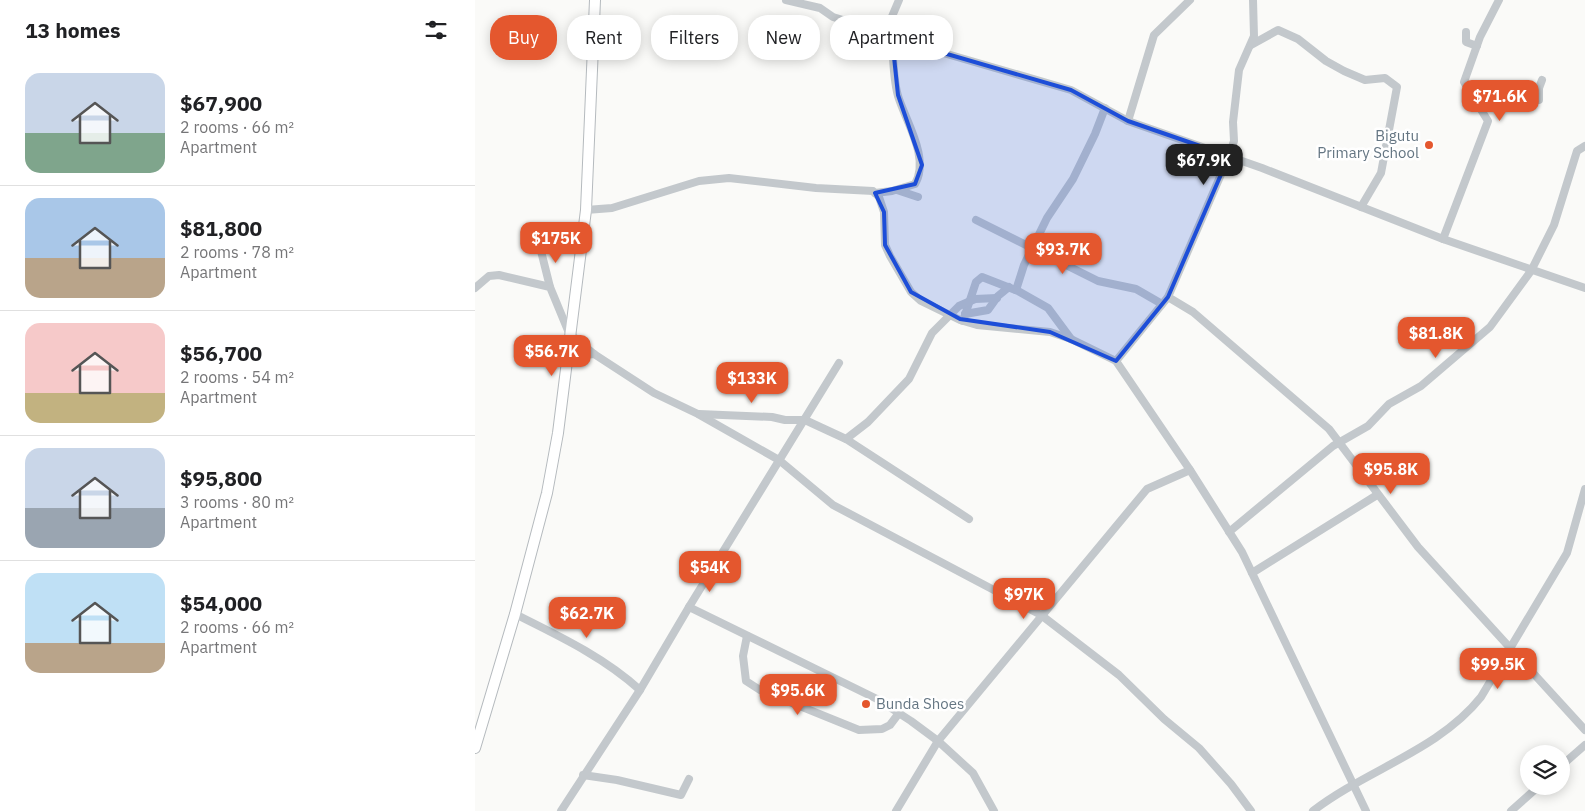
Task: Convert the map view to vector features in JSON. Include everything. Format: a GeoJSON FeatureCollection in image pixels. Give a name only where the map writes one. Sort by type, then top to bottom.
{"type":"FeatureCollection","features":[{"type":"Feature","properties":{"kind":"main road"},"geometry":{"type":"LineString","coordinates":[[475,748],[515,614],[547,494],[586,210],[595,0]]}},
{"type":"Feature","properties":{"kind":"street"},"geometry":{"type":"LineString","coordinates":[[786,0],[820,4],[831,15]]}},
{"type":"Feature","properties":{"kind":"street"},"geometry":{"type":"LineString","coordinates":[[895,15],[899,0]]}},
{"type":"Feature","properties":{"kind":"street"},"geometry":{"type":"LineString","coordinates":[[1128,121],[1154,35],[1190,0]]}},
{"type":"Feature","properties":{"kind":"street"},"geometry":{"type":"LineString","coordinates":[[1116,362],[1168,297],[1229,156],[1234,141],[1233,122],[1239,70],[1254,36],[1253,0]]}},
{"type":"Feature","properties":{"kind":"street"},"geometry":{"type":"LineString","coordinates":[[1443,239],[1488,121],[1464,82],[1477,46],[1499,0]]}},
{"type":"Feature","properties":{"kind":"street"},"geometry":{"type":"LineString","coordinates":[[1251,45],[1278,30],[1298,39],[1326,61],[1344,71],[1365,80],[1385,78],[1397,87],[1381,173],[1361,207]]}},
{"type":"Feature","properties":{"kind":"street"},"geometry":{"type":"LineString","coordinates":[[1466,32],[1466,42],[1477,46]]}},
{"type":"Feature","properties":{"kind":"street"},"geometry":{"type":"LineString","coordinates":[[953,54],[1071,90],[1128,121],[1229,156],[1443,239],[1531,271],[1585,288]]}},
{"type":"Feature","properties":{"kind":"street"},"geometry":{"type":"LineString","coordinates":[[875,193],[897,190],[915,184],[921,164],[913,130],[898,95],[893,60]]}},
{"type":"Feature","properties":{"kind":"street"},"geometry":{"type":"LineString","coordinates":[[1470,91],[1498,93],[1529,101],[1539,100],[1539,88],[1542,80]]}},
{"type":"Feature","properties":{"kind":"street"},"geometry":{"type":"LineString","coordinates":[[964,318],[988,310],[997,298],[1012,289],[1047,218],[1073,179],[1095,134],[1105,108]]}},
{"type":"Feature","properties":{"kind":"street"},"geometry":{"type":"LineString","coordinates":[[1229,532],[1339,442],[1368,426],[1389,404],[1421,386],[1490,327],[1531,271],[1554,224],[1577,151],[1585,146]]}},
{"type":"Feature","properties":{"kind":"street"},"geometry":{"type":"LineString","coordinates":[[586,210],[611,208],[699,181],[729,178],[816,188],[866,189],[879,196],[884,212],[885,246],[911,292],[921,300],[951,315],[1006,329],[1050,332],[1071,339],[1116,362],[1190,470],[1252,573],[1366,811]]}},
{"type":"Feature","properties":{"kind":"street"},"geometry":{"type":"LineString","coordinates":[[897,190],[918,197]]}},
{"type":"Feature","properties":{"kind":"street"},"geometry":{"type":"LineString","coordinates":[[976,220],[1098,281],[1136,289],[1163,304]]}},
{"type":"Feature","properties":{"kind":"street"},"geometry":{"type":"LineString","coordinates":[[540,247],[550,287],[569,333],[594,354],[654,393],[699,414],[779,460],[833,505],[1041,615],[1119,675],[1164,719],[1199,748],[1231,784],[1251,811]]}},
{"type":"Feature","properties":{"kind":"street"},"geometry":{"type":"LineString","coordinates":[[475,288],[479,279],[499,275],[550,287]]}},
{"type":"Feature","properties":{"kind":"street"},"geometry":{"type":"LineString","coordinates":[[964,318],[976,282],[982,277],[1012,289],[1048,308],[1071,339]]}},
{"type":"Feature","properties":{"kind":"street"},"geometry":{"type":"LineString","coordinates":[[1168,297],[1193,312],[1329,429],[1377,495],[1445,579],[1585,730]]}},
{"type":"Feature","properties":{"kind":"street"},"geometry":{"type":"LineString","coordinates":[[846,439],[868,422],[909,379],[932,333],[959,306],[971,301],[997,298]]}},
{"type":"Feature","properties":{"kind":"street"},"geometry":{"type":"LineString","coordinates":[[567,357],[594,354]]}},
{"type":"Feature","properties":{"kind":"street"},"geometry":{"type":"LineString","coordinates":[[561,811],[640,690],[839,363]]}},
{"type":"Feature","properties":{"kind":"street"},"geometry":{"type":"LineString","coordinates":[[699,414],[805,420],[846,439],[969,520]]}},
{"type":"Feature","properties":{"kind":"street"},"geometry":{"type":"LineString","coordinates":[[896,811],[938,741],[1147,489],[1190,470]]}},
{"type":"Feature","properties":{"kind":"street"},"geometry":{"type":"LineString","coordinates":[[1313,811],[1451,727],[1468,714],[1481,697],[1567,553],[1585,489]]}},
{"type":"Feature","properties":{"kind":"street"},"geometry":{"type":"LineString","coordinates":[[1252,573],[1377,495]]}},
{"type":"Feature","properties":{"kind":"street"},"geometry":{"type":"LineString","coordinates":[[689,607],[877,699],[899,713],[938,741],[973,773],[994,811]]}},
{"type":"Feature","properties":{"kind":"street"},"geometry":{"type":"LineString","coordinates":[[515,614],[597,657],[625,676],[640,690]]}},
{"type":"Feature","properties":{"kind":"street"},"geometry":{"type":"LineString","coordinates":[[747,636],[743,656],[746,682],[760,690],[859,730],[882,729],[890,725],[899,713]]}},
{"type":"Feature","properties":{"kind":"street"},"geometry":{"type":"LineString","coordinates":[[1570,758],[1585,745]]}},
{"type":"Feature","properties":{"kind":"street"},"geometry":{"type":"LineString","coordinates":[[583,775],[681,794],[689,779]]}},
{"type":"Feature","properties":{"kind":"street"},"geometry":{"type":"LineString","coordinates":[[1511,811],[1529,795]]}},
{"type":"Feature","properties":{"kind":"highlighted area"},"geometry":{"type":"Polygon","coordinates":[[[892,38],[1071,90],[1128,121],[1229,156],[1168,297],[1116,361],[1050,332],[960,319],[911,292],[885,245],[884,212],[875,193],[915,184],[922,165],[898,95],[892,38]]]}},
{"type":"Feature","properties":{"kind":"place","name":"Bigutu Primary School"},"geometry":{"type":"Point","coordinates":[1429,145]}},
{"type":"Feature","properties":{"kind":"place","name":"Bunda Shoes"},"geometry":{"type":"Point","coordinates":[866,704]}}]}
